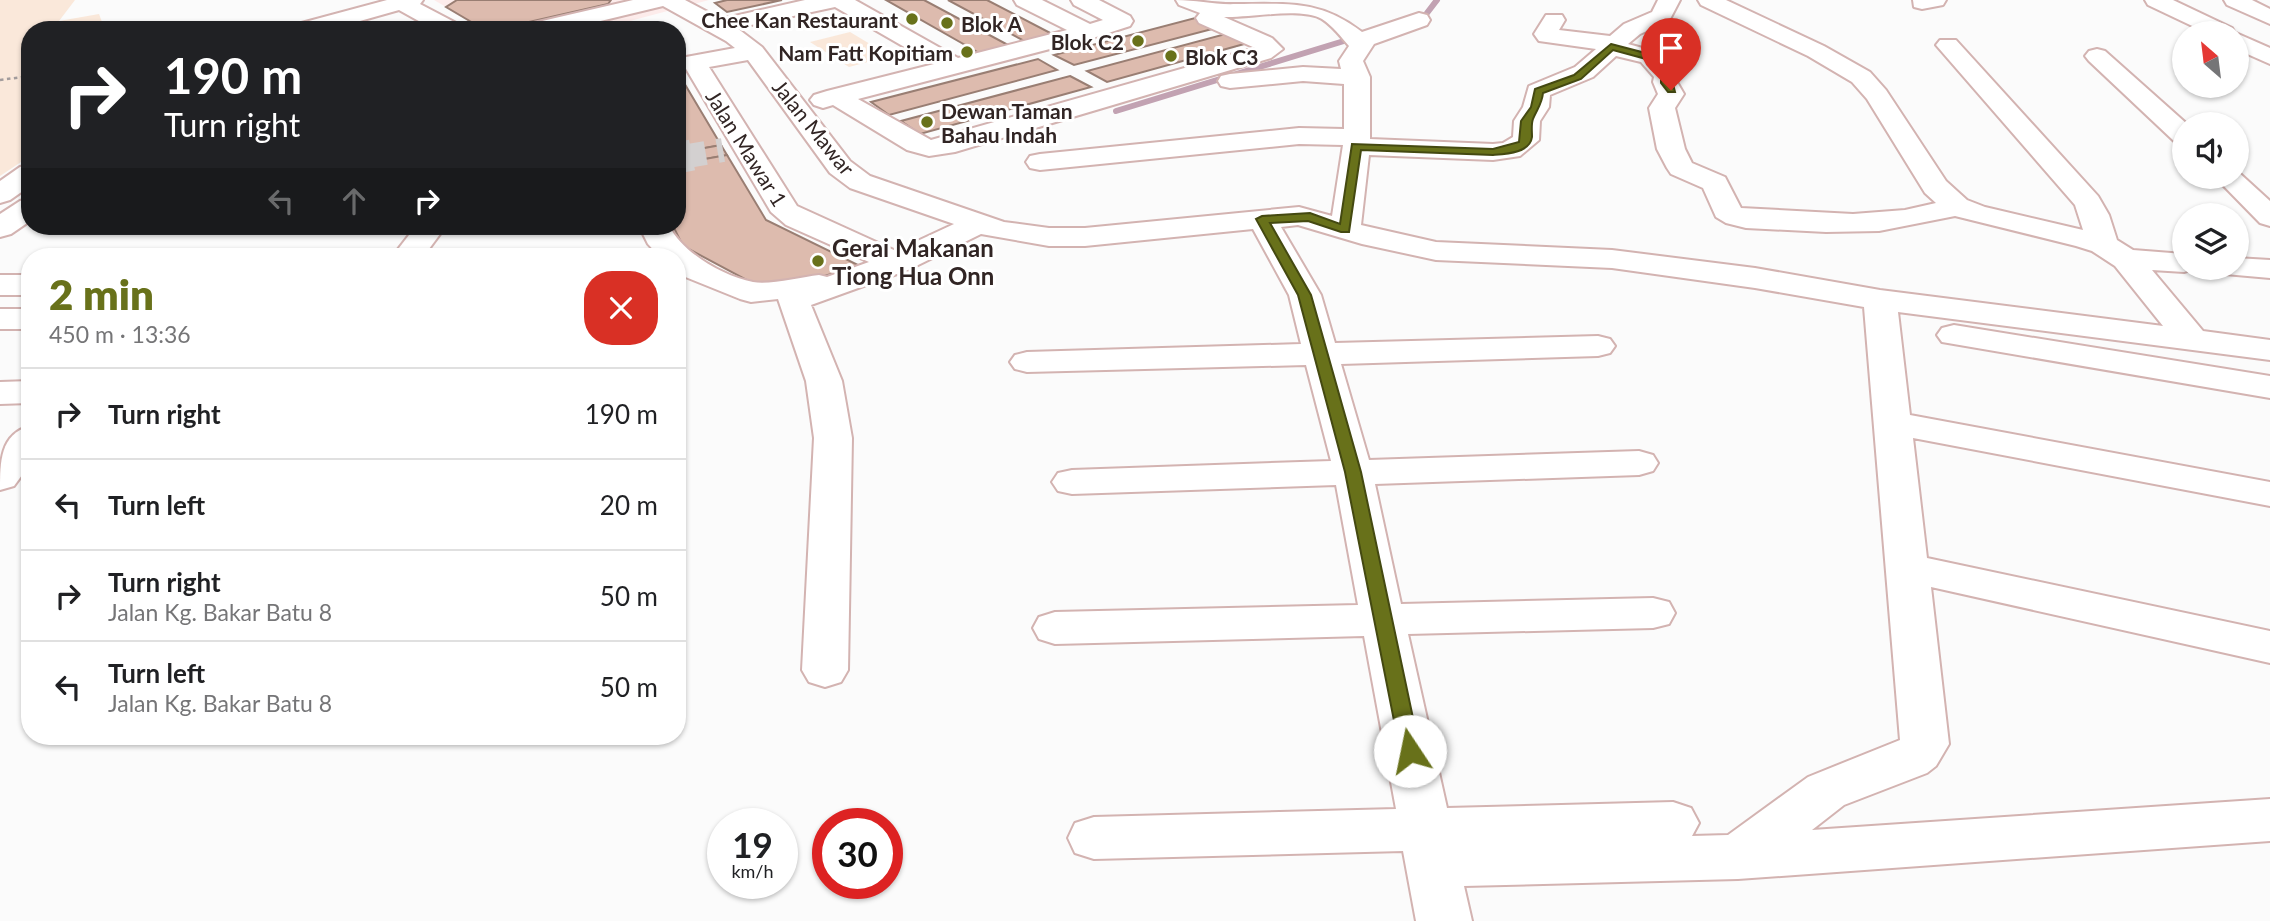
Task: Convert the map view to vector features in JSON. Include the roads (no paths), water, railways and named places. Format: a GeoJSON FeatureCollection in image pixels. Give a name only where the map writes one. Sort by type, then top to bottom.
{"type":"FeatureCollection","features":[{"type":"Feature","properties":{"kind":"street"},"geometry":{"type":"LineString","coordinates":[[571,21],[661,0]]}},
{"type":"Feature","properties":{"kind":"street","name":"Jalan Mawar"},"geometry":{"type":"LineString","coordinates":[[668,0],[718,26],[754,52],[841,167],[860,182],[978,224],[1025,235],[1084,237],[1262,219],[1310,217],[1345,230],[1436,251],[1612,259],[1755,278],[1882,312]]}},
{"type":"Feature","properties":{"kind":"street"},"geometry":{"type":"LineString","coordinates":[[718,26],[837,0],[954,66]]}},
{"type":"Feature","properties":{"kind":"street"},"geometry":{"type":"LineString","coordinates":[[1025,0],[1088,32]]}},
{"type":"Feature","properties":{"kind":"street"},"geometry":{"type":"LineString","coordinates":[[795,107],[1122,21],[1082,0]]}},
{"type":"Feature","properties":{"kind":"street"},"geometry":{"type":"LineString","coordinates":[[1187,0],[1206,9],[1313,8],[1325,11],[1356,40],[1419,20]]}},
{"type":"Feature","properties":{"kind":"street"},"geometry":{"type":"LineString","coordinates":[[1040,162],[1299,136],[1493,152],[1510,150],[1526,141],[1527,121],[1536,107],[1538,91],[1577,77],[1632,29],[1661,16],[1669,0]]}},
{"type":"Feature","properties":{"kind":"street"},"geometry":{"type":"LineString","coordinates":[[2156,0],[2199,21]]}},
{"type":"Feature","properties":{"kind":"street"},"geometry":{"type":"LineString","coordinates":[[2235,0],[2270,17]]}},
{"type":"Feature","properties":{"kind":"street"},"geometry":{"type":"LineString","coordinates":[[338,21],[407,1],[438,21]]}},
{"type":"Feature","properties":{"kind":"street"},"geometry":{"type":"LineString","coordinates":[[1724,2],[1838,62],[1861,77],[1877,95],[1935,187],[1957,206],[1976,214],[2067,234],[2114,252],[2172,261]]}},
{"type":"Feature","properties":{"kind":"street"},"geometry":{"type":"LineString","coordinates":[[836,96],[917,144],[929,148],[945,146],[1271,49],[1265,43],[1207,18]]}},
{"type":"Feature","properties":{"kind":"street"},"geometry":{"type":"LineString","coordinates":[[1554,20],[1545,34],[1547,36],[1613,45],[1649,57],[1666,76],[1671,94],[1662,108],[1671,149],[1681,168],[1715,183],[1723,209],[1731,215],[1745,219],[1849,224],[1894,222],[1929,216],[1957,206]]}},
{"type":"Feature","properties":{"kind":"street"},"geometry":{"type":"LineString","coordinates":[[1345,230],[1356,142],[1358,77],[1351,61],[1356,40]]}},
{"type":"Feature","properties":{"kind":"street"},"geometry":{"type":"LineString","coordinates":[[1948,44],[2088,202],[2114,252],[2192,340]]}},
{"type":"Feature","properties":{"kind":"street"},"geometry":{"type":"LineString","coordinates":[[2249,46],[2270,57]]}},
{"type":"Feature","properties":{"kind":"street","name":"Jalan Mawar 1"},"geometry":{"type":"LineString","coordinates":[[686,57],[754,52]]}},
{"type":"Feature","properties":{"kind":"street"},"geometry":{"type":"LineString","coordinates":[[2097,56],[2172,125]]}},
{"type":"Feature","properties":{"kind":"street","name":"Jalan Mawar 1"},"geometry":{"type":"LineString","coordinates":[[686,64],[734,148],[790,216],[897,263]]}},
{"type":"Feature","properties":{"kind":"street"},"geometry":{"type":"LineString","coordinates":[[1230,81],[1303,74],[1358,77]]}},
{"type":"Feature","properties":{"kind":"street"},"geometry":{"type":"LineString","coordinates":[[0,194],[21,179]]}},
{"type":"Feature","properties":{"kind":"street"},"geometry":{"type":"LineString","coordinates":[[2241,189],[2270,217]]}},
{"type":"Feature","properties":{"kind":"street"},"geometry":{"type":"LineString","coordinates":[[0,194],[21,193]]}},
{"type":"Feature","properties":{"kind":"street"},"geometry":{"type":"LineString","coordinates":[[0,228],[21,213]]}},
{"type":"Feature","properties":{"kind":"street"},"geometry":{"type":"LineString","coordinates":[[1262,219],[1305,295],[1353,472],[1444,921]]}},
{"type":"Feature","properties":{"kind":"street"},"geometry":{"type":"LineString","coordinates":[[825,670],[833,438],[824,381],[793,302],[897,263],[978,224]]}},
{"type":"Feature","properties":{"kind":"street"},"geometry":{"type":"LineString","coordinates":[[686,264],[751,292],[763,293],[852,281]]}},
{"type":"Feature","properties":{"kind":"street"},"geometry":{"type":"LineString","coordinates":[[2249,268],[2270,269]]}},
{"type":"Feature","properties":{"kind":"street"},"geometry":{"type":"LineString","coordinates":[[0,285],[21,285]]}},
{"type":"Feature","properties":{"kind":"street"},"geometry":{"type":"LineString","coordinates":[[1882,312],[2192,340],[2270,350]]}},
{"type":"Feature","properties":{"kind":"street"},"geometry":{"type":"LineString","coordinates":[[1882,312],[2270,387]]}},
{"type":"Feature","properties":{"kind":"street"},"geometry":{"type":"LineString","coordinates":[[1738,857],[1826,790],[1909,759],[1919,753],[1925,744],[1882,312]]}},
{"type":"Feature","properties":{"kind":"street"},"geometry":{"type":"LineString","coordinates":[[0,319],[21,318]]}},
{"type":"Feature","properties":{"kind":"street"},"geometry":{"type":"LineString","coordinates":[[1027,362],[1598,346]]}},
{"type":"Feature","properties":{"kind":"street"},"geometry":{"type":"LineString","coordinates":[[0,393],[21,392]]}},
{"type":"Feature","properties":{"kind":"street"},"geometry":{"type":"LineString","coordinates":[[1894,432],[2270,494]]}},
{"type":"Feature","properties":{"kind":"street"},"geometry":{"type":"LineString","coordinates":[[1894,432],[2270,511]]}},
{"type":"Feature","properties":{"kind":"street"},"geometry":{"type":"LineString","coordinates":[[1,475],[21,449]]}},
{"type":"Feature","properties":{"kind":"street"},"geometry":{"type":"LineString","coordinates":[[1072,482],[1639,463]]}},
{"type":"Feature","properties":{"kind":"street"},"geometry":{"type":"LineString","coordinates":[[1909,568],[2270,647]]}},
{"type":"Feature","properties":{"kind":"street"},"geometry":{"type":"LineString","coordinates":[[1055,628],[1653,613]]}},
{"type":"Feature","properties":{"kind":"street"},"geometry":{"type":"LineString","coordinates":[[1094,838],[1738,857],[2270,820]]}},
{"type":"Feature","properties":{"kind":"street"},"geometry":{"type":"LineString","coordinates":[[1429,847],[1673,823]]}},
{"type":"Feature","properties":{"kind":"waterway"},"geometry":{"type":"LineString","coordinates":[[1427,13],[1437,0]]}},
{"type":"Feature","properties":{"kind":"waterway"},"geometry":{"type":"LineString","coordinates":[[1116,111],[1357,37]]}},
{"type":"Feature","properties":{"kind":"tunnel"},"geometry":{"type":"LineString","coordinates":[[686,156],[723,150]]}},
{"type":"Feature","properties":{"kind":"tunnel"},"geometry":{"type":"LineString","coordinates":[[686,156],[692,155]]}},
{"type":"Feature","properties":{"kind":"place","name":"Chee Kan Restaurant"},"geometry":{"type":"Point","coordinates":[912,19]}},
{"type":"Feature","properties":{"kind":"place","name":"Blok A"},"geometry":{"type":"Point","coordinates":[947,23]}},
{"type":"Feature","properties":{"kind":"place","name":"Blok C2"},"geometry":{"type":"Point","coordinates":[1138,41]}},
{"type":"Feature","properties":{"kind":"place","name":"Nam Fatt Kopitiam"},"geometry":{"type":"Point","coordinates":[967,52]}},
{"type":"Feature","properties":{"kind":"place","name":"Blok C3"},"geometry":{"type":"Point","coordinates":[1171,56]}},
{"type":"Feature","properties":{"kind":"place","name":"Dewan Taman Bahau Indah"},"geometry":{"type":"Point","coordinates":[927,122]}},
{"type":"Feature","properties":{"kind":"place","name":"Gerai Makanan Tiong Hua Onn"},"geometry":{"type":"Point","coordinates":[818,261]}}]}
